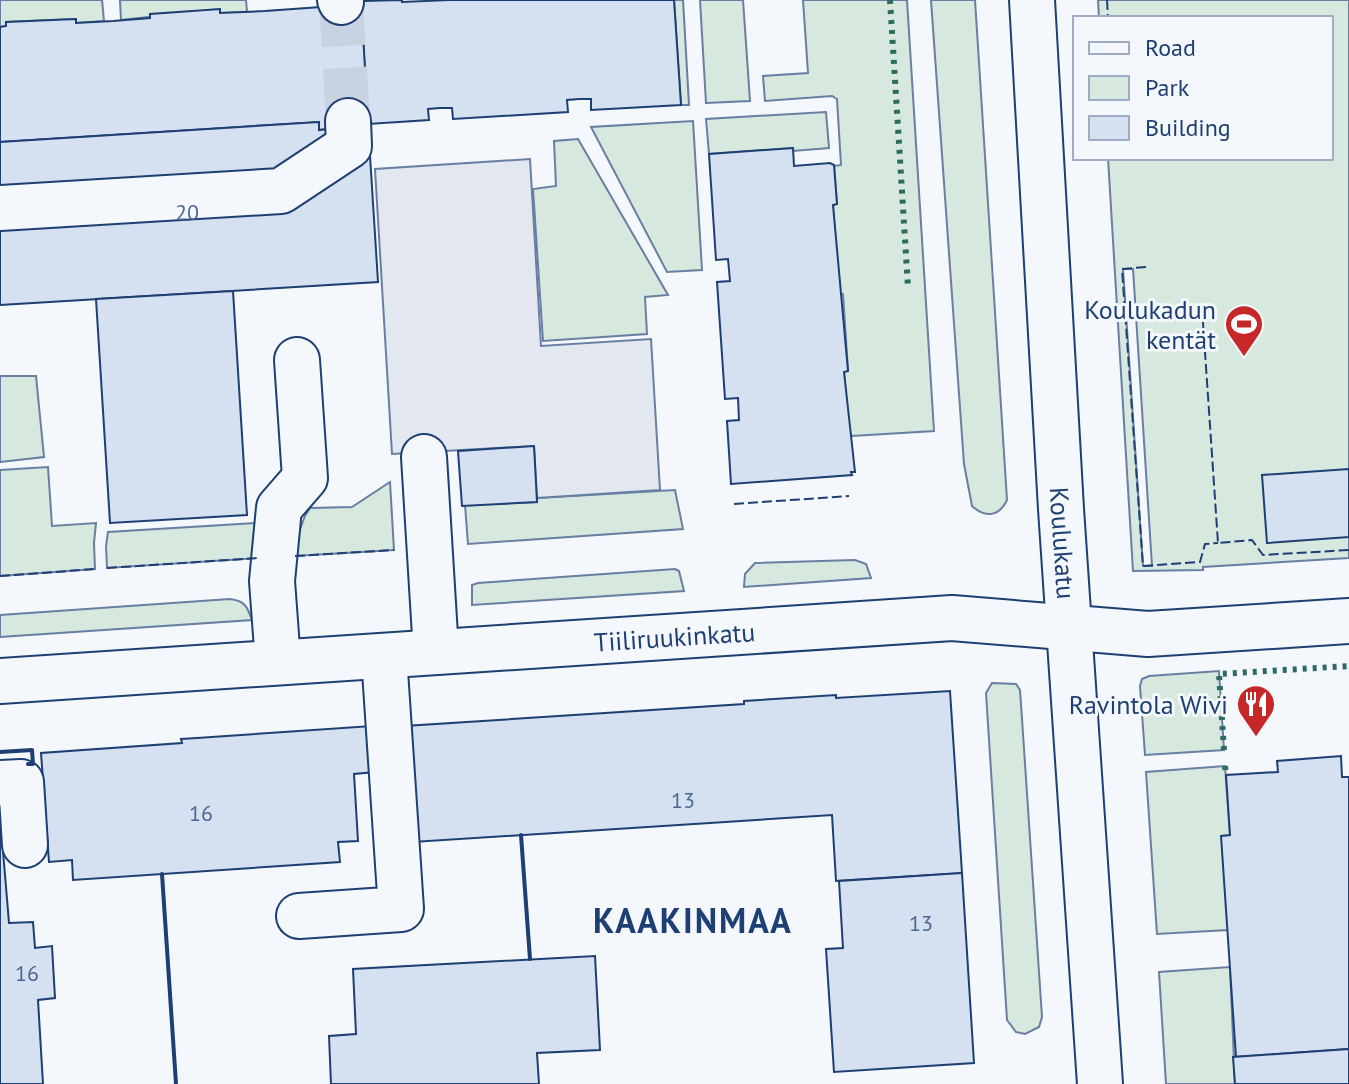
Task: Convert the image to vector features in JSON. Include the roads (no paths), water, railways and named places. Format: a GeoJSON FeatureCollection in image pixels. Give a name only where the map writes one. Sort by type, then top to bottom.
{"type":"FeatureCollection","features":[{"type":"Feature","properties":{"kind":"street","name":"Koulukatu"},"geometry":{"type":"LineString","coordinates":[[1032,0],[1100,1084]]}},
{"type":"Feature","properties":{"kind":"street"},"geometry":{"type":"LineString","coordinates":[[0,208],[281,191],[349,146],[348,121]]}},
{"type":"Feature","properties":{"kind":"street"},"geometry":{"type":"LineString","coordinates":[[278,662],[272,581],[279,508],[305,478],[297,360]]}},
{"type":"Feature","properties":{"kind":"street"},"geometry":{"type":"LineString","coordinates":[[424,457],[436,652]]}},
{"type":"Feature","properties":{"kind":"street","name":"Tiiliruukinkatu"},"geometry":{"type":"LineString","coordinates":[[0,681],[952,618],[1148,634],[1349,621]]}},
{"type":"Feature","properties":{"kind":"street"},"geometry":{"type":"LineString","coordinates":[[299,916],[401,909],[384,656]]}},
{"type":"Feature","properties":{"kind":"street"},"geometry":{"type":"LineString","coordinates":[[0,783],[21,782],[25,845]]}},
{"type":"Feature","properties":{"kind":"tunnel"},"geometry":{"type":"LineString","coordinates":[[341,2],[348,121]]}},
{"type":"Feature","properties":{"kind":"place","name":"Koulukadun kentät"},"geometry":{"type":"Point","coordinates":[1244,358]}},
{"type":"Feature","properties":{"kind":"place","name":"Ravintola Wivi"},"geometry":{"type":"Point","coordinates":[1256,738]}},
{"type":"Feature","properties":{"kind":"district","name":"KAAKINMAA"},"geometry":{"type":"Point","coordinates":[693,920]}}]}
